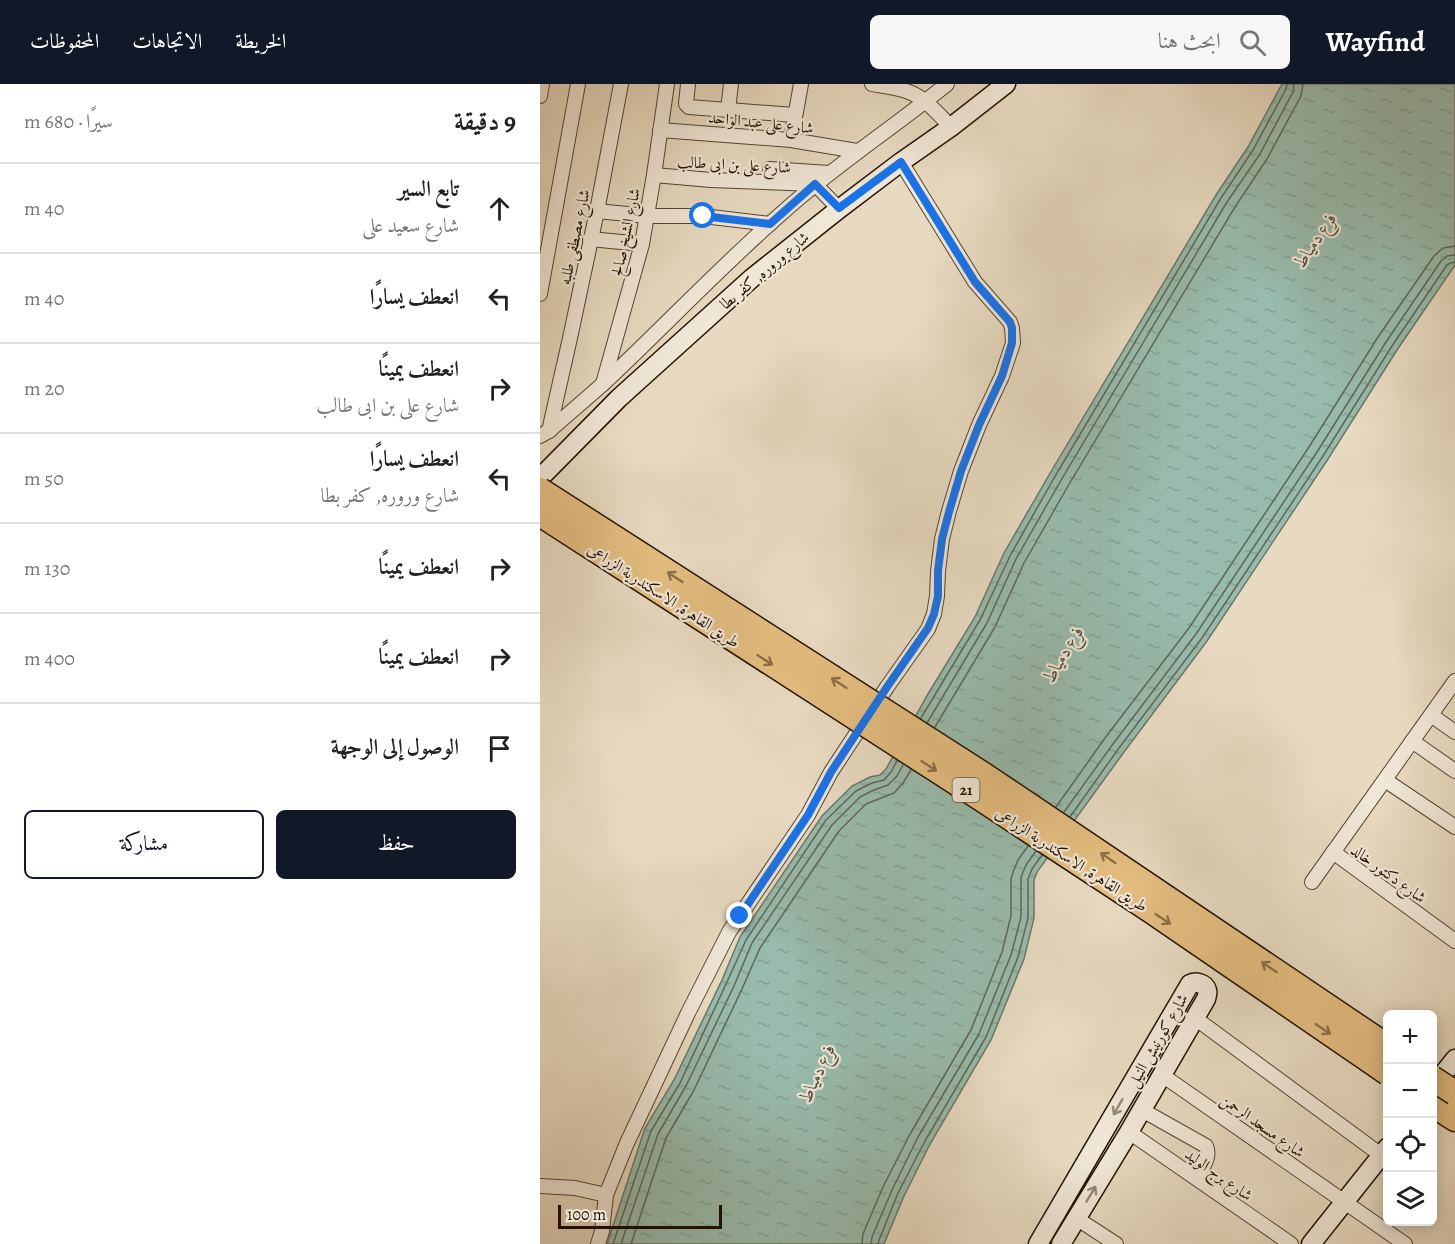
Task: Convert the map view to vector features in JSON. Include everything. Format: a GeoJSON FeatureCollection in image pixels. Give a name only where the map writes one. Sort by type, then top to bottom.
{"type":"FeatureCollection","features":[{"type":"Feature","properties":{"kind":"highway","name":"طريق القاهرة, الاسكندرية الزراعى"},"geometry":{"type":"LineString","coordinates":[[543,471],[987,777],[1383,1044]]}},
{"type":"Feature","properties":{"kind":"highway","name":"طريق القاهرة, الاسكندرية الزراعى"},"geometry":{"type":"LineString","coordinates":[[540,514],[1150,910],[1383,1070]]}},
{"type":"Feature","properties":{"kind":"highway"},"geometry":{"type":"LineString","coordinates":[[1437,1081],[1455,1093]]}},
{"type":"Feature","properties":{"kind":"highway"},"geometry":{"type":"LineString","coordinates":[[1437,1107],[1455,1119]]}},
{"type":"Feature","properties":{"kind":"street"},"geometry":{"type":"LineString","coordinates":[[540,96],[542,84]]}},
{"type":"Feature","properties":{"kind":"street"},"geometry":{"type":"LineString","coordinates":[[540,294],[578,84]]}},
{"type":"Feature","properties":{"kind":"street","name":"شارع مصطفى طلبه"},"geometry":{"type":"LineString","coordinates":[[544,434],[570,338],[621,84]]}},
{"type":"Feature","properties":{"kind":"street","name":"شارع الشيخ صالح"},"geometry":{"type":"LineString","coordinates":[[602,384],[642,244],[667,84]]}},
{"type":"Feature","properties":{"kind":"street"},"geometry":{"type":"LineString","coordinates":[[688,84],[687,106],[795,115]]}},
{"type":"Feature","properties":{"kind":"street"},"geometry":{"type":"LineString","coordinates":[[728,110],[731,84]]}},
{"type":"Feature","properties":{"kind":"street"},"geometry":{"type":"LineString","coordinates":[[791,140],[801,84]]}},
{"type":"Feature","properties":{"kind":"street"},"geometry":{"type":"LineString","coordinates":[[872,84],[907,87],[951,127]]}},
{"type":"Feature","properties":{"kind":"street"},"geometry":{"type":"LineString","coordinates":[[544,434],[602,384],[815,184],[947,84]]}},
{"type":"Feature","properties":{"kind":"street","name":"شارع وروره, كفر بطا"},"geometry":{"type":"LineString","coordinates":[[543,471],[619,398],[752,278],[839,208],[1006,84]]}},
{"type":"Feature","properties":{"kind":"street","name":"شارع على عبد الواحد"},"geometry":{"type":"LineString","coordinates":[[660,130],[791,140],[857,151]]}},
{"type":"Feature","properties":{"kind":"street"},"geometry":{"type":"LineString","coordinates":[[598,1244],[602,1231],[606,1195],[627,1143],[729,932],[808,815],[831,772],[928,628],[938,596],[942,539],[958,482],[979,425],[1002,376],[1012,343],[1010,322],[975,282],[901,162]]}},
{"type":"Feature","properties":{"kind":"street"},"geometry":{"type":"LineString","coordinates":[[770,169],[830,173]]}},
{"type":"Feature","properties":{"kind":"street","name":"شارع على بن ابى طالب"},"geometry":{"type":"LineString","coordinates":[[654,175],[711,180],[815,184]]}},
{"type":"Feature","properties":{"kind":"street"},"geometry":{"type":"LineString","coordinates":[[815,184],[839,208]]}},
{"type":"Feature","properties":{"kind":"street"},"geometry":{"type":"LineString","coordinates":[[597,210],[647,216],[703,216],[770,224]]}},
{"type":"Feature","properties":{"kind":"street"},"geometry":{"type":"LineString","coordinates":[[590,239],[642,244]]}},
{"type":"Feature","properties":{"kind":"street"},"geometry":{"type":"LineString","coordinates":[[1312,882],[1412,741],[1453,689]]}},
{"type":"Feature","properties":{"kind":"street"},"geometry":{"type":"LineString","coordinates":[[1431,715],[1455,732]]}},
{"type":"Feature","properties":{"kind":"street"},"geometry":{"type":"LineString","coordinates":[[1412,741],[1455,771]]}},
{"type":"Feature","properties":{"kind":"street"},"geometry":{"type":"LineString","coordinates":[[1385,780],[1455,827]]}},
{"type":"Feature","properties":{"kind":"street","name":"شارع دكتور خالد"},"geometry":{"type":"LineString","coordinates":[[1333,852],[1455,941]]}},
{"type":"Feature","properties":{"kind":"street","name":"شارع كورنيش النيل"},"geometry":{"type":"LineString","coordinates":[[1038,1244],[1190,984],[1197,982],[1207,988],[1206,999],[1061,1244]]}},
{"type":"Feature","properties":{"kind":"street"},"geometry":{"type":"LineString","coordinates":[[1195,1018],[1383,1150]]}},
{"type":"Feature","properties":{"kind":"street"},"geometry":{"type":"LineString","coordinates":[[1437,1082],[1455,1059]]}},
{"type":"Feature","properties":{"kind":"street","name":"شارع مسجد الرحمن"},"geometry":{"type":"LineString","coordinates":[[1162,1075],[1405,1244]]}},
{"type":"Feature","properties":{"kind":"street"},"geometry":{"type":"LineString","coordinates":[[1142,1110],[1206,1146],[1208,1156],[1196,1178]]}},
{"type":"Feature","properties":{"kind":"street","name":"شارع برج الوليد"},"geometry":{"type":"LineString","coordinates":[[1129,1132],[1291,1244]]}},
{"type":"Feature","properties":{"kind":"street"},"geometry":{"type":"LineString","coordinates":[[1311,1244],[1383,1152]]}},
{"type":"Feature","properties":{"kind":"street"},"geometry":{"type":"LineString","coordinates":[[540,1186],[575,1188],[606,1195]]}},
{"type":"Feature","properties":{"kind":"street"},"geometry":{"type":"LineString","coordinates":[[1076,1218],[1116,1244]]}},
{"type":"Feature","properties":{"kind":"water","name":"فرع دمياط"},"geometry":{"type":"Polygon","coordinates":[[[1282,84],[1455,84],[1455,265],[1207,641],[1037,872],[1034,880],[1034,918],[1024,959],[991,1040],[930,1144],[904,1196],[884,1244],[607,1244],[645,1128],[674,1080],[740,937],[822,816],[852,786],[880,775],[886,769],[975,617],[1004,553],[1049,475],[1216,195],[1248,147],[1282,84]]]}},
{"type":"Feature","properties":{"kind":"route"},"geometry":{"type":"LineString","coordinates":[[703,216],[770,224],[815,184],[839,208],[901,162],[975,282],[1010,322],[1013,335],[1002,376],[961,471],[949,512],[942,539],[938,596],[928,628],[831,772],[808,815],[740,916]]}}]}
